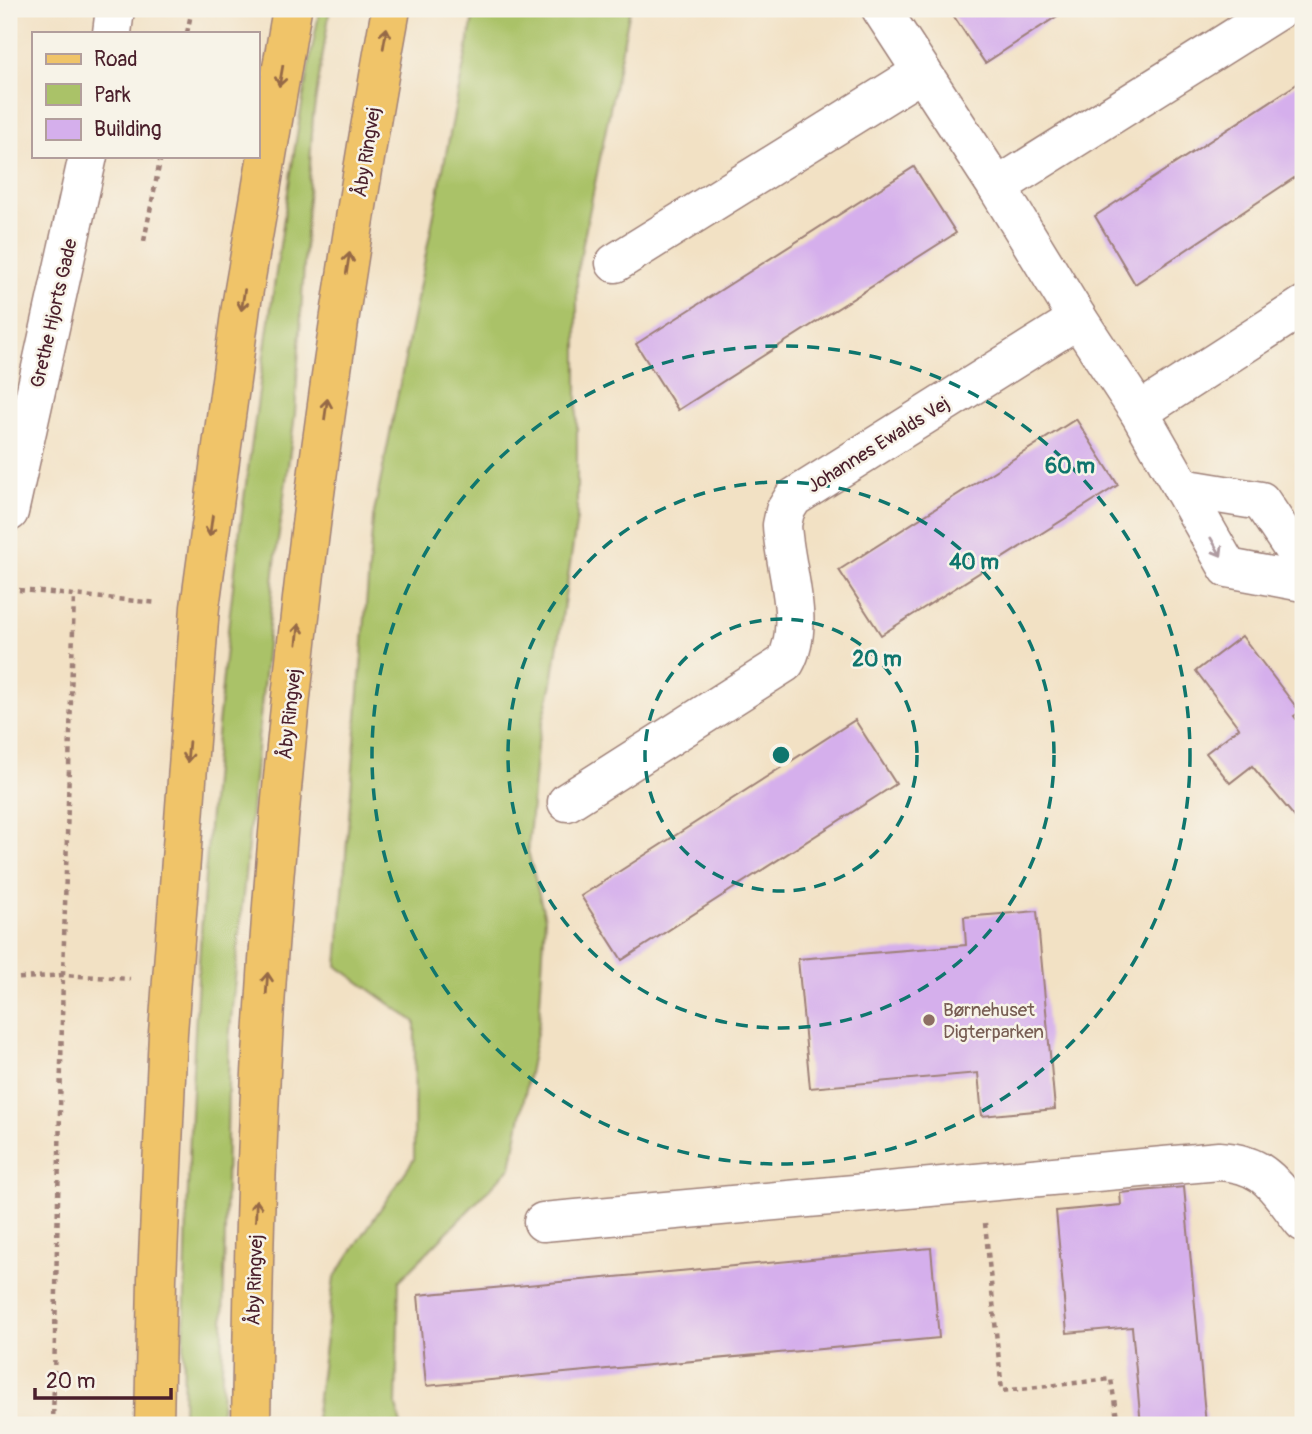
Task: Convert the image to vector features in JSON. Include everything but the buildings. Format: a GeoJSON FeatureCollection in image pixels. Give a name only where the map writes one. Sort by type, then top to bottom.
{"type":"FeatureCollection","features":[{"type":"Feature","properties":{"kind":"main road"},"geometry":{"type":"LineString","coordinates":[[154,1425],[157,1279],[171,982],[200,607],[242,307],[292,9]]}},
{"type":"Feature","properties":{"kind":"main road","name":"Åby Ringvej"},"geometry":{"type":"LineString","coordinates":[[251,1425],[262,1039],[283,767],[305,563],[337,330],[391,9]]}},
{"type":"Feature","properties":{"kind":"street"},"geometry":{"type":"LineString","coordinates":[[113,32],[115,9]]}},
{"type":"Feature","properties":{"kind":"street"},"geometry":{"type":"LineString","coordinates":[[881,9],[1139,411],[1228,568],[1303,582]]}},
{"type":"Feature","properties":{"kind":"street"},"geometry":{"type":"LineString","coordinates":[[996,187],[1280,9]]}},
{"type":"Feature","properties":{"kind":"street"},"geometry":{"type":"LineString","coordinates":[[615,263],[922,72]]}},
{"type":"Feature","properties":{"kind":"street","name":"Grethe Hjorts Gade"},"geometry":{"type":"LineString","coordinates":[[9,512],[88,158]]}},
{"type":"Feature","properties":{"kind":"street"},"geometry":{"type":"LineString","coordinates":[[1139,411],[1303,306]]}},
{"type":"Feature","properties":{"kind":"street","name":"Johannes Ewalds Vej"},"geometry":{"type":"LineString","coordinates":[[567,802],[785,663],[790,653],[795,626],[782,525],[785,511],[793,498],[1078,319]]}},
{"type":"Feature","properties":{"kind":"street"},"geometry":{"type":"LineString","coordinates":[[1182,488],[1261,501],[1303,564]]}},
{"type":"Feature","properties":{"kind":"street"},"geometry":{"type":"LineString","coordinates":[[543,1222],[1219,1161],[1237,1162],[1256,1168],[1269,1179],[1303,1222]]}},
{"type":"Feature","properties":{"kind":"path"},"geometry":{"type":"LineString","coordinates":[[187,32],[192,9]]}},
{"type":"Feature","properties":{"kind":"path"},"geometry":{"type":"LineString","coordinates":[[144,241],[161,158]]}},
{"type":"Feature","properties":{"kind":"path"},"geometry":{"type":"LineString","coordinates":[[9,589],[200,607]]}},
{"type":"Feature","properties":{"kind":"path"},"geometry":{"type":"LineString","coordinates":[[53,1425],[74,595]]}},
{"type":"Feature","properties":{"kind":"path"},"geometry":{"type":"LineString","coordinates":[[9,979],[63,975],[171,982]]}},
{"type":"Feature","properties":{"kind":"path"},"geometry":{"type":"LineString","coordinates":[[981,1184],[1002,1391],[1111,1378],[1118,1425]]}},
{"type":"Feature","properties":{"kind":"green space"},"geometry":{"type":"Polygon","coordinates":[[[320,9],[330,9],[313,116],[295,414],[275,563],[229,1041],[221,1425],[183,1425],[191,1100],[213,776],[245,492],[288,192],[320,9]]]}},
{"type":"Feature","properties":{"kind":"green space"},"geometry":{"type":"Polygon","coordinates":[[[475,9],[630,9],[577,273],[577,518],[552,683],[537,746],[528,851],[545,918],[539,1022],[511,1167],[399,1281],[396,1406],[401,1425],[317,1425],[316,1412],[334,1278],[414,1159],[415,1022],[337,966],[373,518],[475,9]]]}},
{"type":"Feature","properties":{"kind":"place","name":"Børnehuset Digterparken"},"geometry":{"type":"Point","coordinates":[929,1020]}}]}
